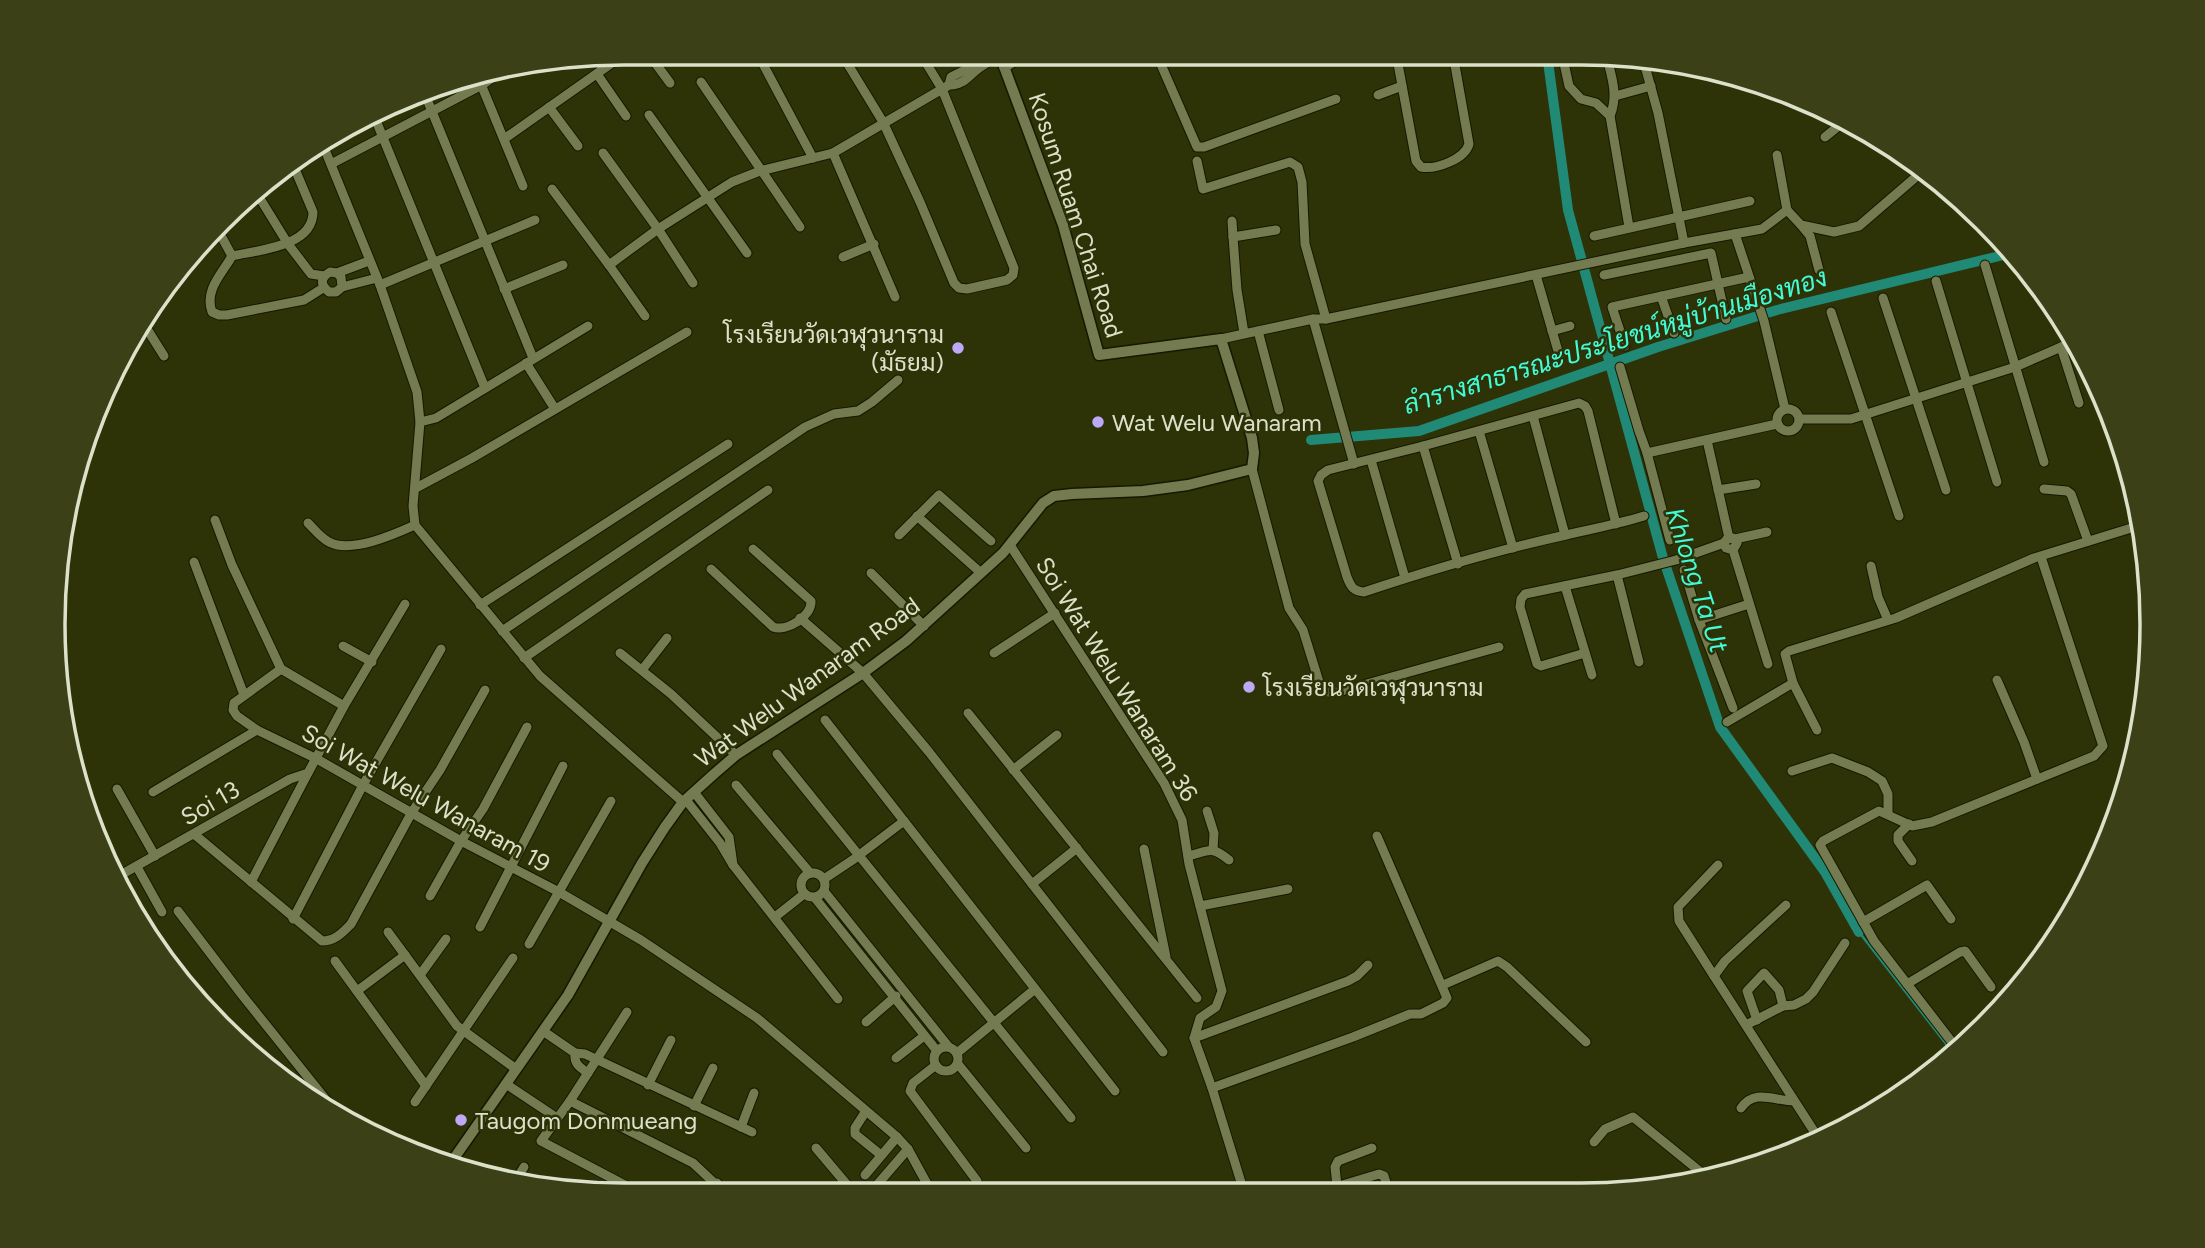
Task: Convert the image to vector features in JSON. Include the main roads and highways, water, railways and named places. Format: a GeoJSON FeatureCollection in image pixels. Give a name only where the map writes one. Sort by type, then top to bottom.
{"type":"FeatureCollection","features":[{"type":"Feature","properties":{"kind":"waterway","name":"Khlong Ta Ut"},"geometry":{"type":"LineString","coordinates":[[1548,65],[1568,210],[1663,558],[1720,727],[1825,872],[1859,932]]}},
{"type":"Feature","properties":{"kind":"waterway","name":"ลำรางสาธารณะประโยชน์หมู่บ้านเมืองทอง"},"geometry":{"type":"LineString","coordinates":[[1311,440],[1419,431],[1658,347],[1777,310],[2001,256]]}},
{"type":"Feature","properties":{"kind":"waterway","name":"Khlong Ta Ut"},"geometry":{"type":"LineString","coordinates":[[1859,932],[1948,1046]]}},
{"type":"Feature","properties":{"kind":"place","name":"โรงเรียนวัดเวฬุวนาราม (มัธยม)"},"geometry":{"type":"Point","coordinates":[958,348]}},
{"type":"Feature","properties":{"kind":"place","name":"Wat Welu Wanaram"},"geometry":{"type":"Point","coordinates":[1098,422]}},
{"type":"Feature","properties":{"kind":"place","name":"โรงเรียนวัดเวฬุวนาราม"},"geometry":{"type":"Point","coordinates":[1249,687]}},
{"type":"Feature","properties":{"kind":"place","name":"Taugom Donmueang"},"geometry":{"type":"Point","coordinates":[461,1120]}}]}
